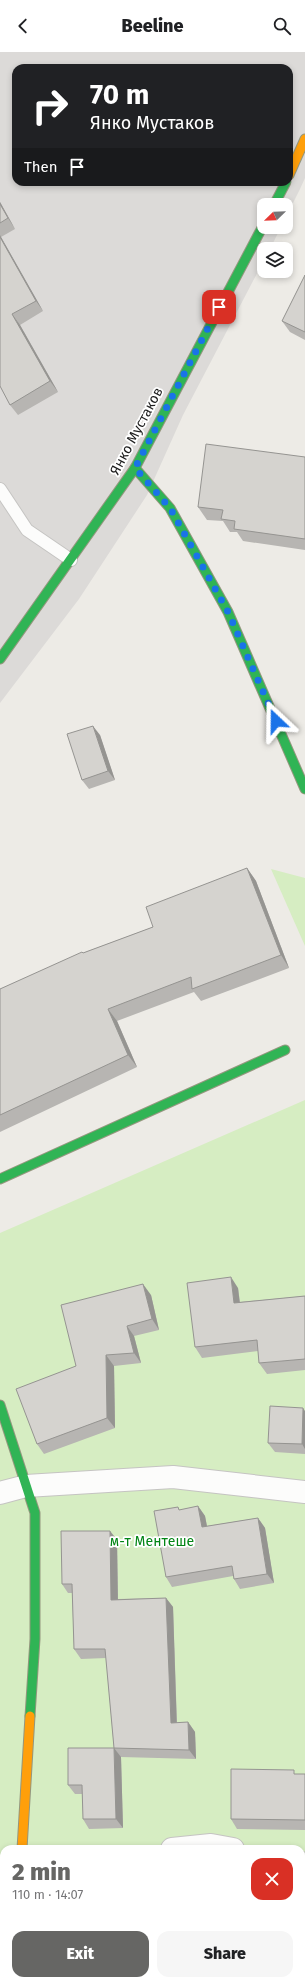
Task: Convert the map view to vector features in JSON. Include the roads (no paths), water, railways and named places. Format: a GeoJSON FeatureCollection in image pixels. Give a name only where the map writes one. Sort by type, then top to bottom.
{"type":"FeatureCollection","features":[{"type":"Feature","properties":{"kind":"street"},"geometry":{"type":"LineString","coordinates":[[293,166],[305,139]]}},
{"type":"Feature","properties":{"kind":"street"},"geometry":{"type":"LineString","coordinates":[[278,198],[284,186]]}},
{"type":"Feature","properties":{"kind":"street","name":"Янко Мустаков"},"geometry":{"type":"LineString","coordinates":[[0,659],[135,468],[188,363],[259,234]]}},
{"type":"Feature","properties":{"kind":"street"},"geometry":{"type":"LineString","coordinates":[[135,468],[170,508],[228,612],[305,789]]}},
{"type":"Feature","properties":{"kind":"street"},"geometry":{"type":"LineString","coordinates":[[0,1179],[285,1050]]}},
{"type":"Feature","properties":{"kind":"street"},"geometry":{"type":"LineString","coordinates":[[0,1405],[35,1513],[35,1639],[22,1845]]}},
{"type":"Feature","properties":{"kind":"street"},"geometry":{"type":"LineString","coordinates":[[0,1493],[26,1486],[173,1476],[305,1492]]}},
{"type":"Feature","properties":{"kind":"lane"},"geometry":{"type":"LineString","coordinates":[[0,489],[27,530],[71,560]]}},
{"type":"Feature","properties":{"kind":"park label","name":"м-т Ментeше"},"geometry":{"type":"Point","coordinates":[152,1541]}}]}
